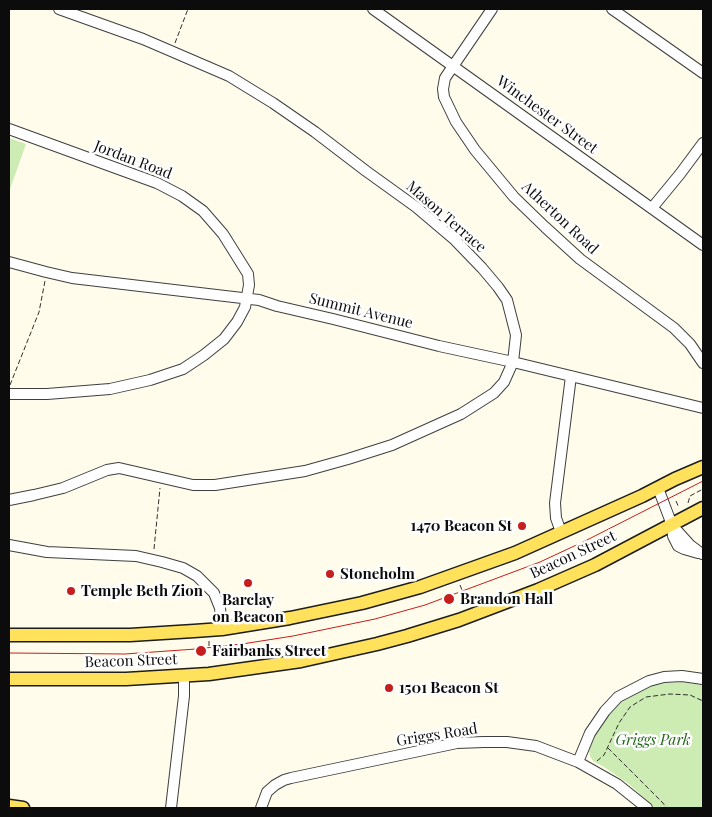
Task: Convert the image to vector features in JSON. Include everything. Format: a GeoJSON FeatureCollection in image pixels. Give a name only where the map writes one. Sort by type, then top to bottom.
{"type":"FeatureCollection","features":[{"type":"Feature","properties":{"kind":"main road","name":"Beacon Street"},"geometry":{"type":"LineString","coordinates":[[9,635],[130,635],[222,629],[311,615],[391,596],[495,561],[703,467]]}},
{"type":"Feature","properties":{"kind":"main road","name":"Beacon Street"},"geometry":{"type":"LineString","coordinates":[[9,679],[114,679],[184,676],[301,661],[377,644],[501,605],[566,578],[703,508]]}},
{"type":"Feature","properties":{"kind":"main road"},"geometry":{"type":"LineString","coordinates":[[9,806],[23,808]]}},
{"type":"Feature","properties":{"kind":"street","name":"Mason Terrace"},"geometry":{"type":"LineString","coordinates":[[9,500],[34,496],[63,488],[107,470],[119,468],[193,485],[215,485],[304,471],[392,445],[461,414],[487,397],[504,382],[513,362],[516,335],[507,300],[482,268],[455,240],[416,207],[366,172],[315,132],[229,76],[144,39],[59,9]]}},
{"type":"Feature","properties":{"kind":"street","name":"Winchester Street"},"geometry":{"type":"LineString","coordinates":[[373,9],[703,245]]}},
{"type":"Feature","properties":{"kind":"street","name":"Atherton Road"},"geometry":{"type":"LineString","coordinates":[[492,9],[445,78],[444,97],[456,122],[475,150],[514,197],[580,259],[679,332],[703,363]]}},
{"type":"Feature","properties":{"kind":"street"},"geometry":{"type":"LineString","coordinates":[[612,9],[703,73]]}},
{"type":"Feature","properties":{"kind":"street","name":"Jordan Road"},"geometry":{"type":"LineString","coordinates":[[9,130],[157,183],[182,196],[203,211],[223,234],[248,274],[247,299]]}},
{"type":"Feature","properties":{"kind":"street"},"geometry":{"type":"LineString","coordinates":[[652,208],[703,143]]}},
{"type":"Feature","properties":{"kind":"street","name":"Summit Avenue"},"geometry":{"type":"LineString","coordinates":[[9,262],[81,279],[259,300],[439,346],[703,408]]}},
{"type":"Feature","properties":{"kind":"street"},"geometry":{"type":"LineString","coordinates":[[9,394],[47,394],[110,389],[150,380],[183,368],[204,355],[224,339],[237,322],[247,299]]}},
{"type":"Feature","properties":{"kind":"street"},"geometry":{"type":"LineString","coordinates":[[561,532],[556,518],[555,503],[571,376]]}},
{"type":"Feature","properties":{"kind":"street"},"geometry":{"type":"LineString","coordinates":[[658,488],[678,546],[702,554]]}},
{"type":"Feature","properties":{"kind":"street"},"geometry":{"type":"LineString","coordinates":[[9,546],[47,552],[133,556],[183,568],[201,579],[214,593],[220,608],[222,629]]}},
{"type":"Feature","properties":{"kind":"street"},"geometry":{"type":"LineString","coordinates":[[171,808],[184,696],[184,676]]}},
{"type":"Feature","properties":{"kind":"street"},"geometry":{"type":"LineString","coordinates":[[578,762],[590,733],[618,697],[648,682],[664,677],[682,676],[703,679]]}},
{"type":"Feature","properties":{"kind":"street","name":"Griggs Road"},"geometry":{"type":"LineString","coordinates":[[261,808],[268,792],[284,780],[457,744],[507,742],[536,746],[578,762],[617,784],[647,808]]}},
{"type":"Feature","properties":{"kind":"path"},"geometry":{"type":"LineString","coordinates":[[174,44],[188,9]]}},
{"type":"Feature","properties":{"kind":"path"},"geometry":{"type":"LineString","coordinates":[[9,387],[39,312],[46,272]]}},
{"type":"Feature","properties":{"kind":"path"},"geometry":{"type":"LineString","coordinates":[[154,554],[161,478]]}},
{"type":"Feature","properties":{"kind":"path"},"geometry":{"type":"LineString","coordinates":[[687,506],[690,496],[703,489]]}},
{"type":"Feature","properties":{"kind":"path"},"geometry":{"type":"LineString","coordinates":[[676,501],[679,509],[682,510]]}},
{"type":"Feature","properties":{"kind":"path"},"geometry":{"type":"LineString","coordinates":[[597,761],[608,748],[630,706],[646,697],[670,694],[690,695],[703,701]]}},
{"type":"Feature","properties":{"kind":"path"},"geometry":{"type":"LineString","coordinates":[[608,748],[668,808]]}},
{"type":"Feature","properties":{"kind":"green space"},"geometry":{"type":"Polygon","coordinates":[[[9,138],[26,144],[9,192],[9,138]]]}},
{"type":"Feature","properties":{"kind":"green space","name":"Griggs Park"},"geometry":{"type":"Polygon","coordinates":[[[682,682],[703,685],[703,808],[655,808],[629,784],[593,761],[589,751],[597,730],[613,709],[625,698],[649,686],[682,682]]]}},
{"type":"Feature","properties":{"kind":"tram line"},"geometry":{"type":"LineString","coordinates":[[9,653],[125,654],[196,649],[293,636],[375,619],[425,605],[540,562],[703,481]]}},
{"type":"Feature","properties":{"kind":"place","name":"1470 Beacon St"},"geometry":{"type":"Point","coordinates":[522,526]}},
{"type":"Feature","properties":{"kind":"place","name":"Stoneholm"},"geometry":{"type":"Point","coordinates":[330,574]}},
{"type":"Feature","properties":{"kind":"place","name":"Barclay on Beacon"},"geometry":{"type":"Point","coordinates":[248,583]}},
{"type":"Feature","properties":{"kind":"place","name":"Temple Beth Zion"},"geometry":{"type":"Point","coordinates":[71,591]}},
{"type":"Feature","properties":{"kind":"place","name":"Brandon Hall"},"geometry":{"type":"Point","coordinates":[449,599]}},
{"type":"Feature","properties":{"kind":"place","name":"Fairbanks Street"},"geometry":{"type":"Point","coordinates":[201,651]}},
{"type":"Feature","properties":{"kind":"place","name":"1501 Beacon St"},"geometry":{"type":"Point","coordinates":[389,688]}}]}
